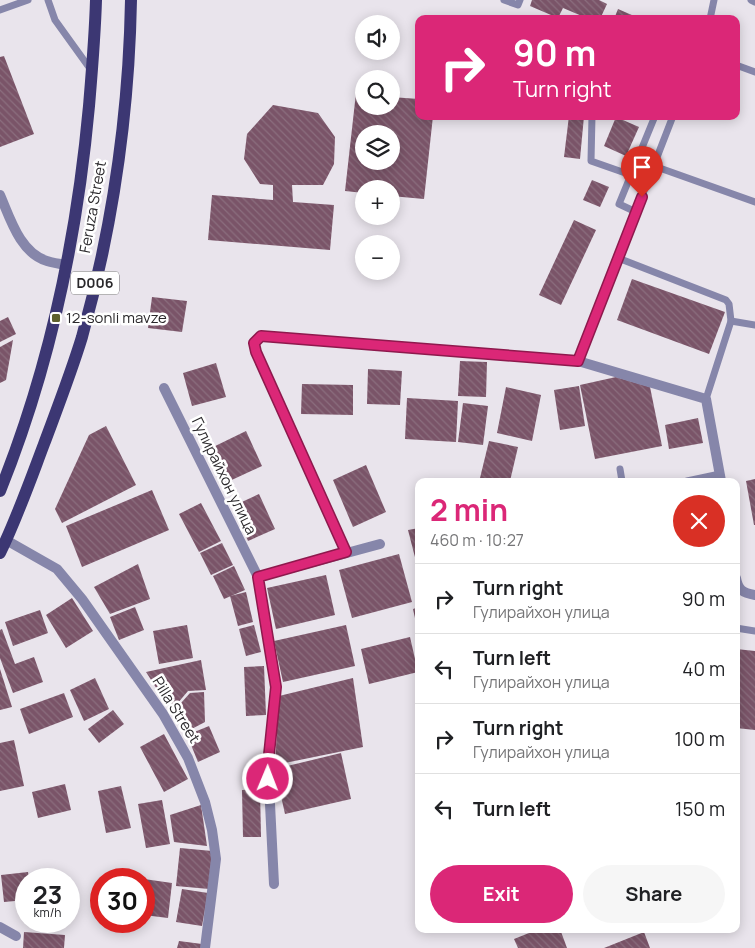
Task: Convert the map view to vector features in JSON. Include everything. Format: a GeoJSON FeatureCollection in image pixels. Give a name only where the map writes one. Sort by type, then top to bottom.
{"type":"FeatureCollection","features":[{"type":"Feature","properties":{"kind":"main road","name":"Feruza Street"},"geometry":{"type":"LineString","coordinates":[[0,491],[41,374],[56,318],[67,265],[78,205],[92,72],[96,0]]}},
{"type":"Feature","properties":{"kind":"main road","name":"Feruza Street"},"geometry":{"type":"LineString","coordinates":[[0,553],[66,385],[94,290],[111,210],[121,136],[130,37],[131,0]]}},
{"type":"Feature","properties":{"kind":"street"},"geometry":{"type":"LineString","coordinates":[[0,195],[14,227],[27,247],[46,261],[67,265]]}},
{"type":"Feature","properties":{"kind":"street"},"geometry":{"type":"LineString","coordinates":[[346,552],[256,352],[254,343],[261,336],[578,361],[706,399],[720,477]]}},
{"type":"Feature","properties":{"kind":"street","name":"Гулирайхон улица"},"geometry":{"type":"LineString","coordinates":[[164,388],[258,577],[276,687],[268,764],[274,884]]}},
{"type":"Feature","properties":{"kind":"street","name":"Pilla Street"},"geometry":{"type":"LineString","coordinates":[[6,540],[58,569],[82,598],[163,714],[188,758],[205,802],[212,830],[216,859],[206,948]]}},
{"type":"Feature","properties":{"kind":"street"},"geometry":{"type":"LineString","coordinates":[[258,577],[380,544]]}},
{"type":"Feature","properties":{"kind":"street"},"geometry":{"type":"LineString","coordinates":[[740,590],[742,592],[755,594]]}},
{"type":"Feature","properties":{"kind":"street"},"geometry":{"type":"LineString","coordinates":[[0,927],[16,936]]}},
{"type":"Feature","properties":{"kind":"lane"},"geometry":{"type":"LineString","coordinates":[[0,10],[14,3],[28,0]]}},
{"type":"Feature","properties":{"kind":"lane"},"geometry":{"type":"LineString","coordinates":[[48,0],[55,20],[92,72]]}},
{"type":"Feature","properties":{"kind":"lane"},"geometry":{"type":"LineString","coordinates":[[504,0],[518,5],[520,0]]}},
{"type":"Feature","properties":{"kind":"lane"},"geometry":{"type":"LineString","coordinates":[[711,15],[714,0]]}},
{"type":"Feature","properties":{"kind":"lane"},"geometry":{"type":"LineString","coordinates":[[751,0],[755,2]]}},
{"type":"Feature","properties":{"kind":"lane"},"geometry":{"type":"LineString","coordinates":[[740,66],[755,72]]}},
{"type":"Feature","properties":{"kind":"lane"},"geometry":{"type":"LineString","coordinates":[[592,120],[591,161],[631,175]]}},
{"type":"Feature","properties":{"kind":"lane"},"geometry":{"type":"LineString","coordinates":[[636,212],[619,204],[653,120]]}},
{"type":"Feature","properties":{"kind":"lane"},"geometry":{"type":"LineString","coordinates":[[578,361],[671,120]]}},
{"type":"Feature","properties":{"kind":"lane"},"geometry":{"type":"LineString","coordinates":[[654,166],[755,202]]}},
{"type":"Feature","properties":{"kind":"lane"},"geometry":{"type":"LineString","coordinates":[[618,258],[726,300],[729,304],[731,321],[706,399]]}},
{"type":"Feature","properties":{"kind":"lane"},"geometry":{"type":"LineString","coordinates":[[731,321],[755,325]]}},
{"type":"Feature","properties":{"kind":"lane"},"geometry":{"type":"LineString","coordinates":[[620,469],[622,478]]}},
{"type":"Feature","properties":{"kind":"lane"},"geometry":{"type":"LineString","coordinates":[[740,629],[755,631]]}},
{"type":"Feature","properties":{"kind":"building"},"geometry":{"type":"Polygon","coordinates":[[[532,0],[599,0],[607,4],[602,15],[580,15],[563,8],[560,15],[551,15],[530,6],[532,0]]]}},
{"type":"Feature","properties":{"kind":"building"},"geometry":{"type":"Polygon","coordinates":[[[618,9],[632,15],[616,15],[618,9]]]}},
{"type":"Feature","properties":{"kind":"building"},"geometry":{"type":"Polygon","coordinates":[[[4,56],[34,134],[0,147],[0,57],[4,56]]]}},
{"type":"Feature","properties":{"kind":"building"},"geometry":{"type":"Polygon","coordinates":[[[400,98],[415,99],[415,120],[433,120],[424,199],[400,197],[400,180],[355,180],[355,192],[345,191],[355,102],[355,115],[400,115],[400,98]]]}},
{"type":"Feature","properties":{"kind":"building"},"geometry":{"type":"Polygon","coordinates":[[[273,105],[318,113],[335,137],[334,164],[323,185],[292,185],[293,202],[334,205],[330,250],[208,240],[212,195],[273,200],[273,185],[260,184],[244,159],[247,134],[273,105]]]}},
{"type":"Feature","properties":{"kind":"building"},"geometry":{"type":"Polygon","coordinates":[[[569,120],[584,120],[580,159],[564,157],[569,120]]]}},
{"type":"Feature","properties":{"kind":"building"},"geometry":{"type":"Polygon","coordinates":[[[615,120],[623,120],[639,127],[626,156],[604,146],[615,120]]]}},
{"type":"Feature","properties":{"kind":"building"},"geometry":{"type":"Polygon","coordinates":[[[592,180],[609,187],[600,207],[583,200],[592,180]]]}},
{"type":"Feature","properties":{"kind":"building"},"geometry":{"type":"Polygon","coordinates":[[[574,220],[596,230],[561,305],[539,295],[574,220]]]}},
{"type":"Feature","properties":{"kind":"building"},"geometry":{"type":"Polygon","coordinates":[[[632,279],[725,312],[709,354],[617,320],[632,279]]]}},
{"type":"Feature","properties":{"kind":"building"},"geometry":{"type":"Polygon","coordinates":[[[152,297],[187,301],[182,332],[148,328],[152,297]]]}},
{"type":"Feature","properties":{"kind":"building"},"geometry":{"type":"Polygon","coordinates":[[[8,317],[16,334],[0,342],[0,321],[8,317]]]}},
{"type":"Feature","properties":{"kind":"building"},"geometry":{"type":"Polygon","coordinates":[[[13,340],[6,380],[0,383],[0,347],[13,340]]]}},
{"type":"Feature","properties":{"kind":"building"},"geometry":{"type":"Polygon","coordinates":[[[460,361],[487,362],[486,397],[458,396],[460,361]]]}},
{"type":"Feature","properties":{"kind":"building"},"geometry":{"type":"Polygon","coordinates":[[[216,363],[226,397],[192,406],[183,373],[216,363]]]}},
{"type":"Feature","properties":{"kind":"building"},"geometry":{"type":"Polygon","coordinates":[[[368,369],[402,371],[400,405],[367,404],[368,369]]]}},
{"type":"Feature","properties":{"kind":"building"},"geometry":{"type":"Polygon","coordinates":[[[616,377],[650,387],[662,446],[595,459],[580,385],[616,377]]]}},
{"type":"Feature","properties":{"kind":"building"},"geometry":{"type":"Polygon","coordinates":[[[302,384],[353,385],[353,415],[301,414],[302,384]]]}},
{"type":"Feature","properties":{"kind":"building"},"geometry":{"type":"Polygon","coordinates":[[[579,386],[585,426],[560,430],[554,390],[579,386]]]}},
{"type":"Feature","properties":{"kind":"building"},"geometry":{"type":"Polygon","coordinates":[[[506,387],[541,395],[532,441],[497,433],[506,387]]]}},
{"type":"Feature","properties":{"kind":"building"},"geometry":{"type":"Polygon","coordinates":[[[407,398],[458,401],[456,442],[405,439],[407,398]]]}},
{"type":"Feature","properties":{"kind":"building"},"geometry":{"type":"Polygon","coordinates":[[[463,403],[488,406],[483,445],[458,442],[463,403]]]}},
{"type":"Feature","properties":{"kind":"building"},"geometry":{"type":"Polygon","coordinates":[[[698,418],[703,443],[669,449],[665,425],[698,418]]]}},
{"type":"Feature","properties":{"kind":"building"},"geometry":{"type":"Polygon","coordinates":[[[106,426],[136,485],[62,523],[55,509],[89,435],[106,426]]]}},
{"type":"Feature","properties":{"kind":"building"},"geometry":{"type":"Polygon","coordinates":[[[246,431],[262,466],[223,484],[207,450],[246,431]]]}},
{"type":"Feature","properties":{"kind":"building"},"geometry":{"type":"Polygon","coordinates":[[[489,441],[518,447],[511,478],[480,478],[489,441]]]}},
{"type":"Feature","properties":{"kind":"building"},"geometry":{"type":"Polygon","coordinates":[[[366,465],[386,512],[353,527],[333,480],[366,465]]]}},
{"type":"Feature","properties":{"kind":"building"},"geometry":{"type":"Polygon","coordinates":[[[755,479],[755,525],[754,525],[746,481],[755,479]]]}},
{"type":"Feature","properties":{"kind":"building"},"geometry":{"type":"Polygon","coordinates":[[[152,490],[169,530],[82,567],[66,526],[152,490]]]}},
{"type":"Feature","properties":{"kind":"building"},"geometry":{"type":"Polygon","coordinates":[[[259,494],[275,529],[248,541],[233,506],[259,494]]]}},
{"type":"Feature","properties":{"kind":"building"},"geometry":{"type":"Polygon","coordinates":[[[201,503],[221,541],[199,552],[179,514],[201,503]]]}},
{"type":"Feature","properties":{"kind":"building"},"geometry":{"type":"Polygon","coordinates":[[[415,529],[415,557],[408,530],[415,529]]]}},
{"type":"Feature","properties":{"kind":"building"},"geometry":{"type":"Polygon","coordinates":[[[222,543],[233,565],[211,575],[200,553],[222,543]]]}},
{"type":"Feature","properties":{"kind":"building"},"geometry":{"type":"Polygon","coordinates":[[[399,554],[412,602],[352,618],[339,570],[399,554]]]}},
{"type":"Feature","properties":{"kind":"building"},"geometry":{"type":"Polygon","coordinates":[[[138,564],[150,599],[110,614],[94,587],[138,564]]]}},
{"type":"Feature","properties":{"kind":"building"},"geometry":{"type":"Polygon","coordinates":[[[234,566],[245,590],[224,599],[213,576],[234,566]]]}},
{"type":"Feature","properties":{"kind":"building"},"geometry":{"type":"Polygon","coordinates":[[[326,575],[335,615],[276,629],[267,588],[326,575]]]}},
{"type":"Feature","properties":{"kind":"building"},"geometry":{"type":"Polygon","coordinates":[[[246,592],[253,622],[238,626],[230,596],[246,592]]]}},
{"type":"Feature","properties":{"kind":"building"},"geometry":{"type":"Polygon","coordinates":[[[72,598],[93,631],[66,648],[46,615],[72,598]]]}},
{"type":"Feature","properties":{"kind":"building"},"geometry":{"type":"Polygon","coordinates":[[[135,607],[144,630],[119,640],[110,617],[135,607]]]}},
{"type":"Feature","properties":{"kind":"building"},"geometry":{"type":"Polygon","coordinates":[[[40,610],[48,633],[13,646],[5,622],[40,610]]]}},
{"type":"Feature","properties":{"kind":"building"},"geometry":{"type":"Polygon","coordinates":[[[187,625],[193,658],[159,664],[153,631],[187,625]]]}},
{"type":"Feature","properties":{"kind":"building"},"geometry":{"type":"Polygon","coordinates":[[[254,625],[261,652],[246,656],[239,629],[254,625]]]}},
{"type":"Feature","properties":{"kind":"building"},"geometry":{"type":"Polygon","coordinates":[[[346,625],[355,666],[283,682],[274,641],[346,625]]]}},
{"type":"Feature","properties":{"kind":"building"},"geometry":{"type":"Polygon","coordinates":[[[2,629],[15,664],[34,657],[43,682],[13,693],[0,658],[0,630],[2,629]]]}},
{"type":"Feature","properties":{"kind":"building"},"geometry":{"type":"Polygon","coordinates":[[[410,637],[415,659],[415,673],[369,684],[361,649],[410,637]]]}},
{"type":"Feature","properties":{"kind":"building"},"geometry":{"type":"Polygon","coordinates":[[[740,649],[755,651],[755,730],[740,728],[740,649]]]}},
{"type":"Feature","properties":{"kind":"building"},"geometry":{"type":"Polygon","coordinates":[[[201,660],[206,690],[188,691],[171,711],[146,672],[201,660]]]}},
{"type":"Feature","properties":{"kind":"building"},"geometry":{"type":"Polygon","coordinates":[[[264,666],[266,715],[246,716],[244,667],[264,666]]]}},
{"type":"Feature","properties":{"kind":"building"},"geometry":{"type":"Polygon","coordinates":[[[0,669],[12,707],[0,710],[0,669]]]}},
{"type":"Feature","properties":{"kind":"building"},"geometry":{"type":"Polygon","coordinates":[[[95,678],[109,709],[84,721],[70,690],[95,678]]]}},
{"type":"Feature","properties":{"kind":"building"},"geometry":{"type":"Polygon","coordinates":[[[353,678],[363,747],[275,765],[279,696],[353,678]]]}},
{"type":"Feature","properties":{"kind":"building"},"geometry":{"type":"Polygon","coordinates":[[[204,692],[205,722],[184,733],[172,713],[190,693],[204,692]]]}},
{"type":"Feature","properties":{"kind":"building"},"geometry":{"type":"Polygon","coordinates":[[[64,693],[73,717],[29,734],[20,709],[64,693]]]}},
{"type":"Feature","properties":{"kind":"building"},"geometry":{"type":"Polygon","coordinates":[[[113,710],[124,724],[99,743],[88,729],[113,710]]]}},
{"type":"Feature","properties":{"kind":"building"},"geometry":{"type":"Polygon","coordinates":[[[209,726],[220,752],[198,762],[187,735],[209,726]]]}},
{"type":"Feature","properties":{"kind":"building"},"geometry":{"type":"Polygon","coordinates":[[[164,734],[188,779],[164,792],[140,747],[164,734]]]}},
{"type":"Feature","properties":{"kind":"building"},"geometry":{"type":"Polygon","coordinates":[[[14,740],[24,786],[0,791],[0,743],[14,740]]]}},
{"type":"Feature","properties":{"kind":"building"},"geometry":{"type":"Polygon","coordinates":[[[341,753],[351,799],[285,814],[275,769],[341,753]]]}},
{"type":"Feature","properties":{"kind":"building"},"geometry":{"type":"Polygon","coordinates":[[[65,784],[71,810],[38,818],[32,792],[65,784]]]}},
{"type":"Feature","properties":{"kind":"building"},"geometry":{"type":"Polygon","coordinates":[[[121,786],[131,828],[106,833],[98,791],[121,786]]]}},
{"type":"Feature","properties":{"kind":"building"},"geometry":{"type":"Polygon","coordinates":[[[260,789],[261,837],[243,837],[242,790],[260,789]]]}},
{"type":"Feature","properties":{"kind":"building"},"geometry":{"type":"Polygon","coordinates":[[[162,800],[170,844],[146,848],[138,804],[162,800]]]}},
{"type":"Feature","properties":{"kind":"building"},"geometry":{"type":"Polygon","coordinates":[[[201,805],[207,846],[174,842],[170,815],[201,805]]]}},
{"type":"Feature","properties":{"kind":"building"},"geometry":{"type":"Polygon","coordinates":[[[180,848],[212,851],[209,889],[176,886],[180,848]]]}},
{"type":"Feature","properties":{"kind":"building"},"geometry":{"type":"Polygon","coordinates":[[[15,873],[15,901],[4,902],[1,875],[15,873]]]}},
{"type":"Feature","properties":{"kind":"building"},"geometry":{"type":"Polygon","coordinates":[[[155,881],[172,883],[168,918],[155,916],[155,881]]]}},
{"type":"Feature","properties":{"kind":"building"},"geometry":{"type":"Polygon","coordinates":[[[182,889],[208,893],[202,926],[176,922],[182,889]]]}},
{"type":"Feature","properties":{"kind":"building"},"geometry":{"type":"Polygon","coordinates":[[[24,933],[65,935],[64,948],[23,948],[24,933]]]}},
{"type":"Feature","properties":{"kind":"building"},"geometry":{"type":"Polygon","coordinates":[[[529,933],[561,933],[567,948],[518,948],[514,939],[529,933]]]}},
{"type":"Feature","properties":{"kind":"building"},"geometry":{"type":"Polygon","coordinates":[[[644,933],[650,948],[604,948],[644,933]]]}},
{"type":"Feature","properties":{"kind":"building"},"geometry":{"type":"Polygon","coordinates":[[[179,941],[202,944],[201,948],[177,948],[179,941]]]}},
{"type":"Feature","properties":{"kind":"place","name":"12-sonli mavze"},"geometry":{"type":"Point","coordinates":[56,318]}},
{"type":"Feature","properties":{"kind":"route"},"geometry":{"type":"LineString","coordinates":[[268,779],[276,687],[258,577],[346,552],[256,352],[254,343],[261,336],[578,361],[642,197]]}}]}
